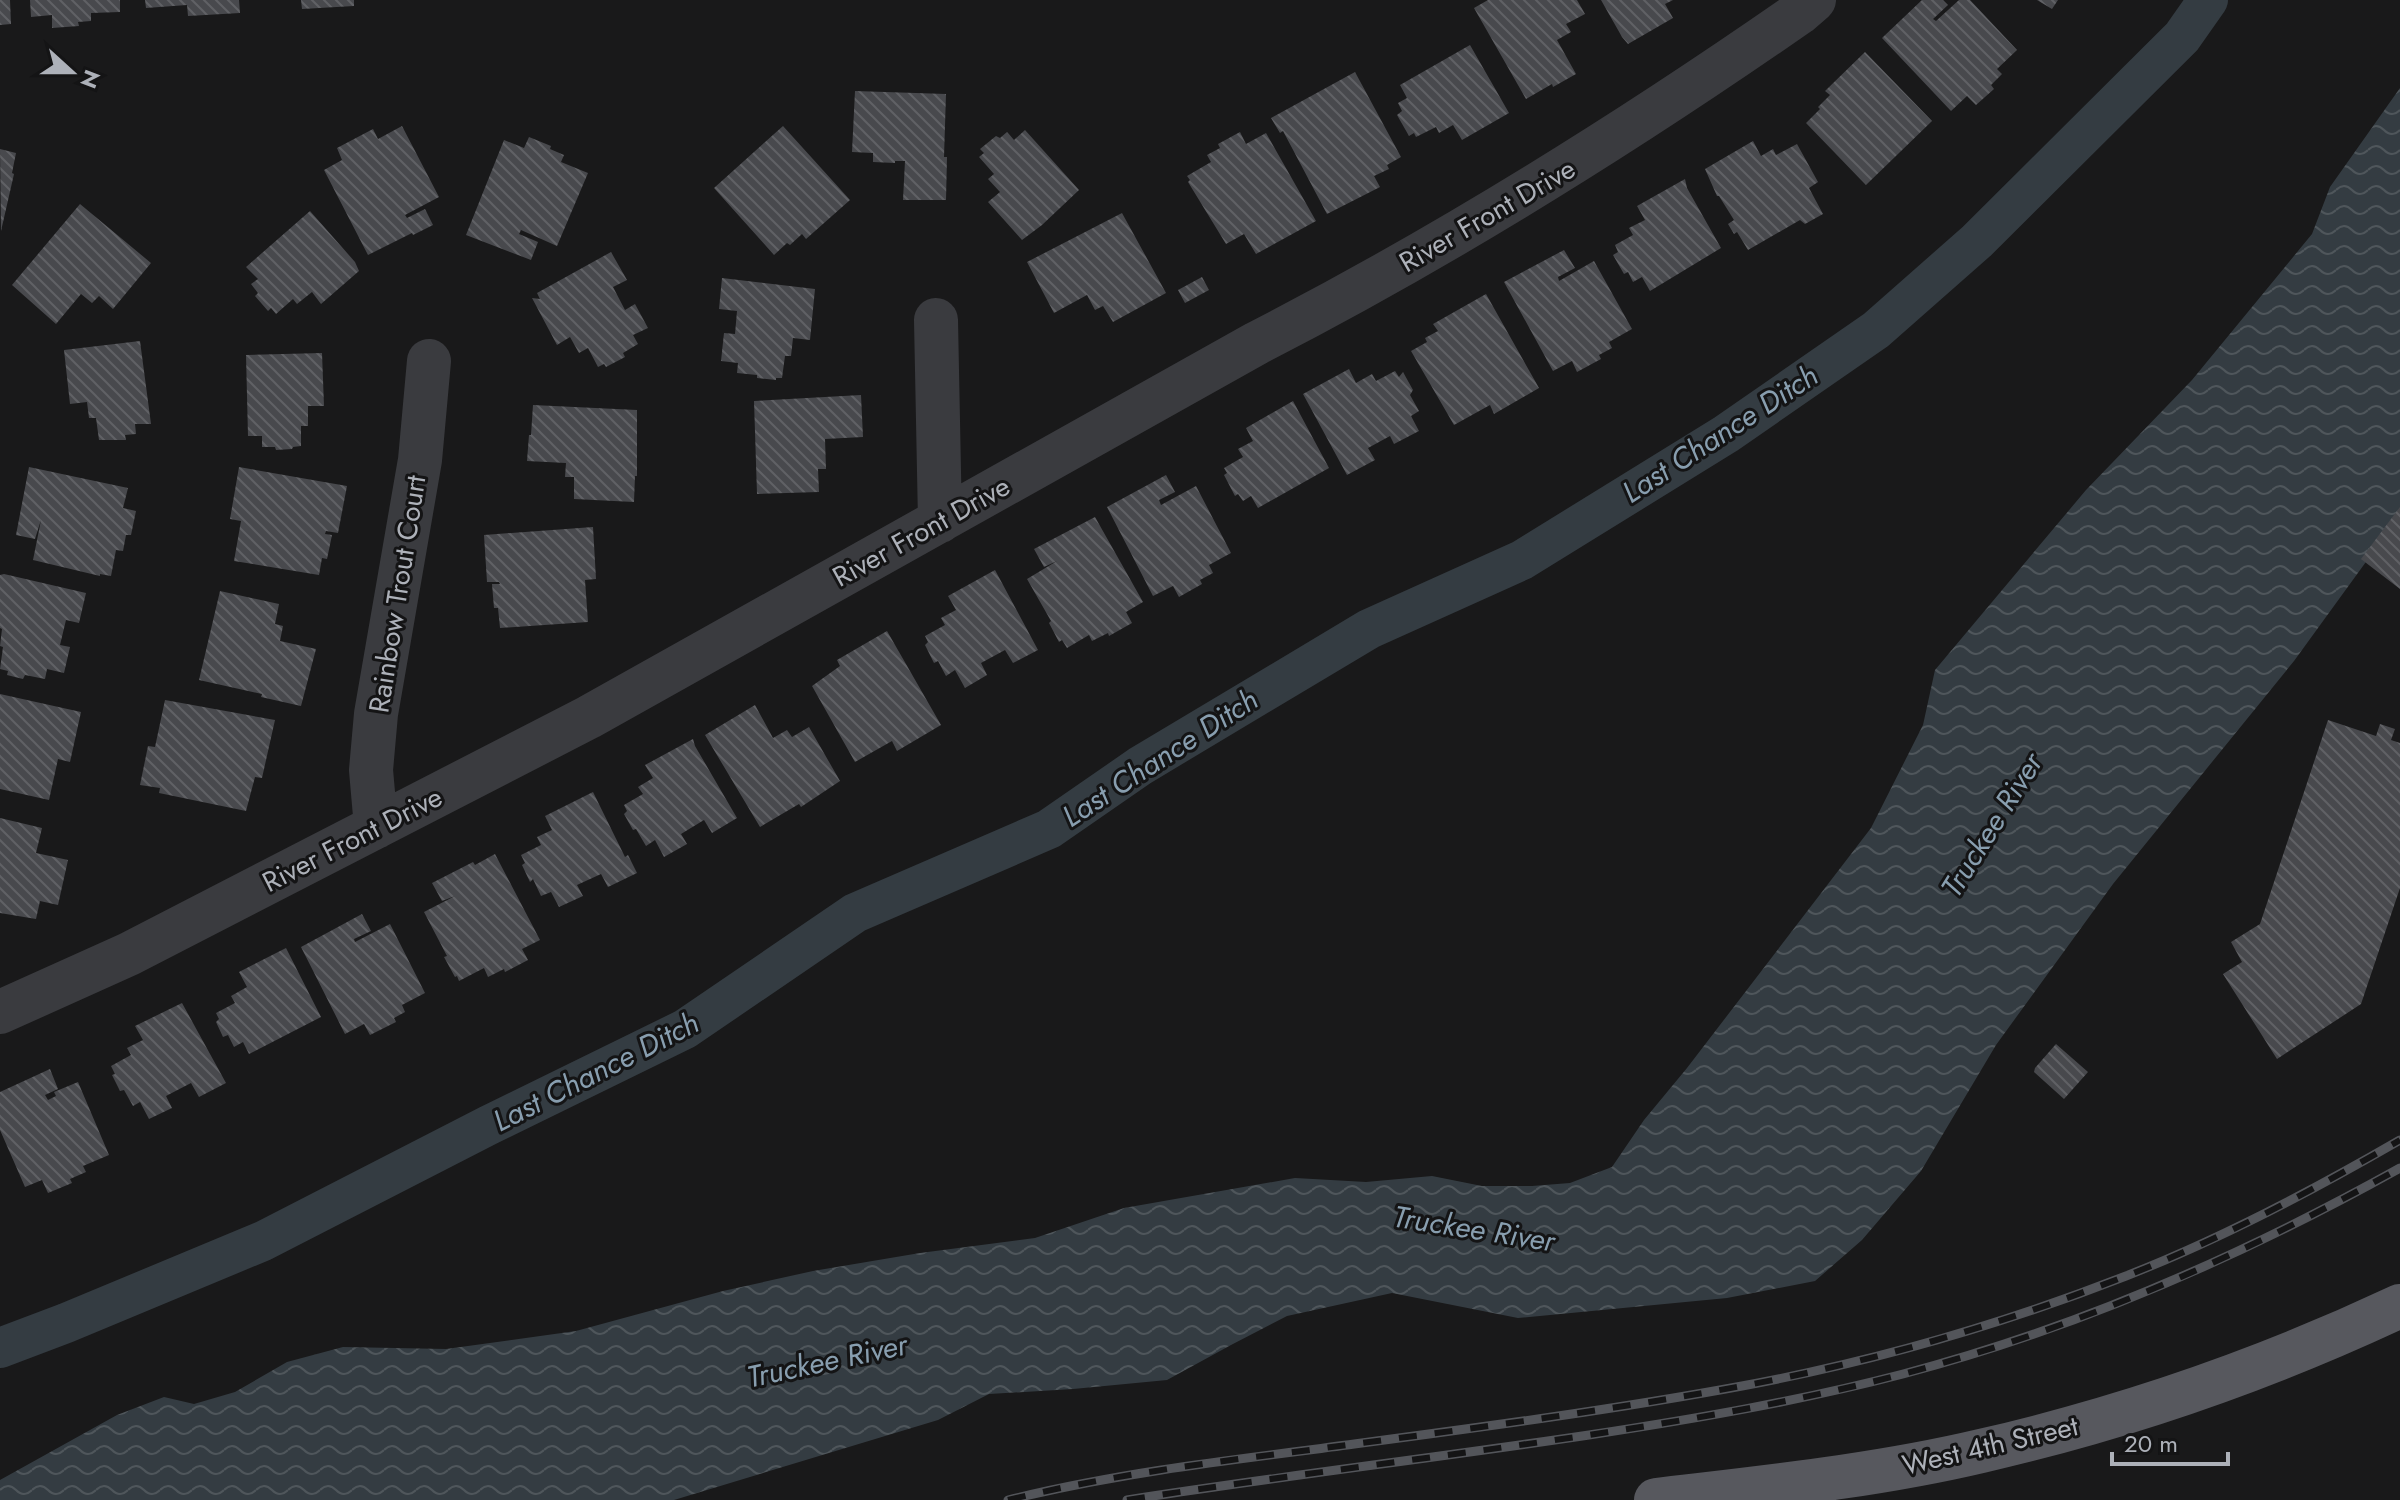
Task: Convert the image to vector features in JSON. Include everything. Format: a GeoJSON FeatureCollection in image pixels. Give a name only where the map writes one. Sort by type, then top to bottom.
{"type":"FeatureCollection","features":[{"type":"Feature","properties":{"kind":"main road","name":"West 4th Street"},"geometry":{"type":"LineString","coordinates":[[1656,1500],[1845,1477],[1979,1452],[2070,1428],[2215,1383],[2349,1330],[2400,1306]]}},
{"type":"Feature","properties":{"kind":"street","name":"River Front Drive"},"geometry":{"type":"LineString","coordinates":[[0,1012],[129,954],[589,717],[1257,343],[1347,297],[1581,159],[1699,83],[1814,0]]}},
{"type":"Feature","properties":{"kind":"street"},"geometry":{"type":"LineString","coordinates":[[936,320],[940,521]]}},
{"type":"Feature","properties":{"kind":"street","name":"Rainbow Trout Court"},"geometry":{"type":"LineString","coordinates":[[376,827],[371,770],[376,714],[420,460],[429,361]]}},
{"type":"Feature","properties":{"kind":"water","name":"Truckee River"},"geometry":{"type":"Polygon","coordinates":[[[2400,88],[2400,515],[2294,661],[2113,884],[1996,1045],[1921,1171],[1862,1240],[1815,1281],[1727,1298],[1518,1318],[1392,1293],[1287,1316],[1167,1380],[989,1394],[938,1420],[674,1500],[0,1500],[0,1480],[117,1415],[164,1397],[194,1404],[235,1392],[287,1362],[343,1347],[446,1349],[576,1331],[723,1291],[813,1271],[1035,1238],[1124,1208],[1295,1178],[1366,1182],[1432,1176],[1482,1186],[1532,1186],[1570,1183],[1612,1167],[1644,1120],[1871,828],[1923,725],[1935,670],[2086,490],[2192,380],[2312,234],[2330,187],[2400,88]]]}},
{"type":"Feature","properties":{"kind":"building"},"geometry":{"type":"Polygon","coordinates":[[[0,0],[10,0],[11,24],[0,25],[0,0]]]}},
{"type":"Feature","properties":{"kind":"building"},"geometry":{"type":"Polygon","coordinates":[[[30,0],[120,0],[120,12],[91,13],[91,21],[78,22],[79,26],[52,28],[52,15],[31,17],[30,0]]]}},
{"type":"Feature","properties":{"kind":"building"},"geometry":{"type":"Polygon","coordinates":[[[145,0],[239,0],[240,13],[188,16],[187,5],[146,8],[145,0]]]}},
{"type":"Feature","properties":{"kind":"building"},"geometry":{"type":"Polygon","coordinates":[[[301,0],[354,0],[354,6],[302,9],[301,0]]]}},
{"type":"Feature","properties":{"kind":"building"},"geometry":{"type":"Polygon","coordinates":[[[1488,0],[1577,0],[1585,14],[1566,24],[1571,32],[1557,40],[1576,74],[1526,99],[1474,8],[1488,0]]]}},
{"type":"Feature","properties":{"kind":"building"},"geometry":{"type":"Polygon","coordinates":[[[1601,0],[1673,0],[1665,4],[1673,18],[1628,44],[1601,0]]]}},
{"type":"Feature","properties":{"kind":"building"},"geometry":{"type":"Polygon","coordinates":[[[1922,0],[1943,0],[1948,5],[1933,19],[1936,21],[1959,0],[1970,0],[2017,50],[1997,69],[2002,74],[1991,85],[1994,89],[1976,105],[1967,96],[1951,111],[1882,38],[1922,0]]]}},
{"type":"Feature","properties":{"kind":"building"},"geometry":{"type":"Polygon","coordinates":[[[2037,0],[2058,0],[2052,9],[2037,0]]]}},
{"type":"Feature","properties":{"kind":"building"},"geometry":{"type":"Polygon","coordinates":[[[1470,45],[1509,113],[1462,140],[1453,125],[1439,133],[1436,127],[1416,137],[1414,133],[1409,136],[1397,115],[1402,111],[1398,103],[1407,98],[1400,85],[1470,45]]]}},
{"type":"Feature","properties":{"kind":"building"},"geometry":{"type":"Polygon","coordinates":[[[1865,52],[1932,121],[1866,185],[1806,123],[1830,95],[1825,91],[1865,52]]]}},
{"type":"Feature","properties":{"kind":"building"},"geometry":{"type":"Polygon","coordinates":[[[1355,72],[1401,157],[1387,165],[1389,169],[1374,176],[1380,187],[1327,214],[1283,131],[1280,133],[1271,118],[1355,72]]]}},
{"type":"Feature","properties":{"kind":"building"},"geometry":{"type":"Polygon","coordinates":[[[855,91],[946,94],[946,200],[903,200],[905,161],[873,162],[873,153],[852,152],[855,91]]]}},
{"type":"Feature","properties":{"kind":"building"},"geometry":{"type":"Polygon","coordinates":[[[402,126],[439,197],[405,215],[407,218],[425,209],[433,225],[368,255],[324,170],[342,160],[337,148],[373,129],[378,139],[402,126]]]}},
{"type":"Feature","properties":{"kind":"building"},"geometry":{"type":"Polygon","coordinates":[[[783,126],[850,200],[806,239],[802,234],[774,255],[714,188],[783,126]]]}},
{"type":"Feature","properties":{"kind":"building"},"geometry":{"type":"Polygon","coordinates":[[[1025,130],[1079,190],[1022,240],[988,202],[1000,192],[988,179],[994,174],[979,157],[984,153],[980,149],[996,136],[1000,138],[1007,132],[1014,140],[1025,130]]]}},
{"type":"Feature","properties":{"kind":"building"},"geometry":{"type":"Polygon","coordinates":[[[1240,132],[1246,144],[1266,133],[1316,221],[1256,254],[1244,234],[1226,244],[1187,176],[1211,162],[1207,155],[1220,148],[1218,144],[1240,132]]]}},
{"type":"Feature","properties":{"kind":"building"},"geometry":{"type":"Polygon","coordinates":[[[529,137],[564,155],[561,162],[588,173],[557,246],[521,230],[519,234],[538,242],[531,260],[466,235],[504,140],[524,148],[529,137]]]}},
{"type":"Feature","properties":{"kind":"building"},"geometry":{"type":"Polygon","coordinates":[[[1753,141],[1761,156],[1773,149],[1776,155],[1797,144],[1818,182],[1809,188],[1823,214],[1805,224],[1800,220],[1748,250],[1728,224],[1734,220],[1717,196],[1705,169],[1753,141]]]}},
{"type":"Feature","properties":{"kind":"building"},"geometry":{"type":"Polygon","coordinates":[[[0,149],[16,153],[1,231],[0,149]]]}},
{"type":"Feature","properties":{"kind":"building"},"geometry":{"type":"Polygon","coordinates":[[[1685,179],[1721,248],[1650,291],[1642,277],[1633,282],[1628,272],[1624,274],[1613,255],[1618,252],[1615,245],[1633,235],[1629,228],[1645,220],[1637,206],[1685,179]]]}},
{"type":"Feature","properties":{"kind":"building"},"geometry":{"type":"Polygon","coordinates":[[[80,204],[151,263],[113,309],[99,296],[92,303],[81,294],[56,324],[12,285],[80,204]]]}},
{"type":"Feature","properties":{"kind":"building"},"geometry":{"type":"Polygon","coordinates":[[[310,211],[355,262],[359,271],[321,304],[312,292],[297,304],[293,299],[276,314],[271,308],[268,311],[255,296],[258,293],[251,284],[258,279],[246,267],[310,211]]]}},
{"type":"Feature","properties":{"kind":"building"},"geometry":{"type":"Polygon","coordinates":[[[1122,213],[1166,293],[1113,322],[1103,306],[1095,310],[1087,295],[1054,313],[1027,262],[1122,213]]]}},
{"type":"Feature","properties":{"kind":"building"},"geometry":{"type":"Polygon","coordinates":[[[1564,250],[1575,268],[1558,277],[1559,281],[1594,261],[1632,329],[1609,342],[1612,348],[1599,355],[1601,359],[1577,372],[1572,361],[1553,371],[1504,282],[1564,250]]]}},
{"type":"Feature","properties":{"kind":"building"},"geometry":{"type":"Polygon","coordinates":[[[611,252],[627,280],[613,287],[625,310],[635,304],[648,328],[633,335],[638,344],[623,353],[625,357],[606,367],[604,364],[598,367],[588,348],[579,353],[570,337],[557,345],[532,298],[540,299],[537,293],[611,252]]]}},
{"type":"Feature","properties":{"kind":"building"},"geometry":{"type":"Polygon","coordinates":[[[1202,277],[1209,290],[1185,303],[1178,290],[1202,277]]]}},
{"type":"Feature","properties":{"kind":"building"},"geometry":{"type":"Polygon","coordinates":[[[722,278],[815,289],[810,340],[793,338],[791,356],[785,356],[782,378],[757,378],[757,375],[737,373],[738,363],[721,361],[724,333],[735,334],[737,311],[719,309],[722,278]]]}},
{"type":"Feature","properties":{"kind":"building"},"geometry":{"type":"Polygon","coordinates":[[[1486,294],[1539,388],[1494,414],[1490,405],[1454,425],[1411,351],[1438,331],[1433,324],[1486,294]]]}},
{"type":"Feature","properties":{"kind":"building"},"geometry":{"type":"Polygon","coordinates":[[[140,341],[151,424],[135,424],[136,434],[125,435],[126,440],[99,440],[96,418],[89,418],[87,402],[70,404],[64,350],[140,341]]]}},
{"type":"Feature","properties":{"kind":"building"},"geometry":{"type":"Polygon","coordinates":[[[322,353],[324,406],[308,406],[308,426],[301,426],[301,446],[276,450],[275,447],[262,447],[262,436],[248,436],[246,355],[322,353]]]}},
{"type":"Feature","properties":{"kind":"building"},"geometry":{"type":"Polygon","coordinates":[[[1349,369],[1356,383],[1372,374],[1376,381],[1395,371],[1399,377],[1403,372],[1413,390],[1410,395],[1419,411],[1411,416],[1419,431],[1394,444],[1390,436],[1368,448],[1375,460],[1347,475],[1303,394],[1349,369]]]}},
{"type":"Feature","properties":{"kind":"building"},"geometry":{"type":"Polygon","coordinates":[[[861,395],[863,437],[825,439],[826,469],[818,469],[819,492],[757,494],[754,401],[861,395]]]}},
{"type":"Feature","properties":{"kind":"building"},"geometry":{"type":"Polygon","coordinates":[[[1293,401],[1329,468],[1258,508],[1251,496],[1243,501],[1238,494],[1235,496],[1224,475],[1227,473],[1224,468],[1243,457],[1238,449],[1253,441],[1246,428],[1293,401]]]}},
{"type":"Feature","properties":{"kind":"building"},"geometry":{"type":"Polygon","coordinates":[[[533,405],[637,410],[634,502],[574,499],[574,477],[565,477],[566,463],[527,461],[533,405]]]}},
{"type":"Feature","properties":{"kind":"building"},"geometry":{"type":"Polygon","coordinates":[[[29,467],[128,488],[123,508],[136,511],[131,535],[126,535],[123,551],[116,550],[111,576],[33,560],[41,520],[35,539],[16,535],[29,467]]]}},
{"type":"Feature","properties":{"kind":"building"},"geometry":{"type":"Polygon","coordinates":[[[239,467],[347,486],[338,533],[326,531],[325,534],[332,535],[327,559],[322,558],[319,575],[234,561],[241,521],[230,519],[239,467]]]}},
{"type":"Feature","properties":{"kind":"building"},"geometry":{"type":"Polygon","coordinates":[[[1166,475],[1175,492],[1159,500],[1161,505],[1196,486],[1231,553],[1209,565],[1213,573],[1200,580],[1202,584],[1179,597],[1173,586],[1153,596],[1107,507],[1166,475]]]}},
{"type":"Feature","properties":{"kind":"building"},"geometry":{"type":"Polygon","coordinates":[[[2400,507],[2400,589],[2361,559],[2400,507]]]}},
{"type":"Feature","properties":{"kind":"building"},"geometry":{"type":"Polygon","coordinates":[[[1095,517],[1143,602],[1126,612],[1132,623],[1109,636],[1108,633],[1092,641],[1089,635],[1067,648],[1062,640],[1059,642],[1027,579],[1057,561],[1044,567],[1034,549],[1095,517]]]}},
{"type":"Feature","properties":{"kind":"building"},"geometry":{"type":"Polygon","coordinates":[[[593,527],[596,579],[585,580],[588,622],[500,628],[492,584],[500,584],[487,582],[484,535],[593,527]]]}},
{"type":"Feature","properties":{"kind":"building"},"geometry":{"type":"Polygon","coordinates":[[[995,570],[1038,650],[1013,663],[1005,650],[981,663],[987,675],[965,688],[955,670],[946,676],[938,661],[934,663],[925,645],[928,642],[925,636],[945,625],[941,618],[956,610],[948,596],[995,570]]]}},
{"type":"Feature","properties":{"kind":"building"},"geometry":{"type":"Polygon","coordinates":[[[0,575],[86,593],[79,623],[66,620],[60,645],[70,647],[64,673],[47,669],[45,679],[25,675],[23,679],[7,675],[8,671],[0,669],[3,647],[0,646],[0,575]]]}},
{"type":"Feature","properties":{"kind":"building"},"geometry":{"type":"Polygon","coordinates":[[[220,591],[279,604],[275,624],[283,626],[280,641],[316,649],[301,706],[199,680],[220,591]]]}},
{"type":"Feature","properties":{"kind":"building"},"geometry":{"type":"Polygon","coordinates":[[[887,631],[941,725],[897,751],[892,741],[855,762],[812,686],[840,666],[837,660],[887,631]]]}},
{"type":"Feature","properties":{"kind":"building"},"geometry":{"type":"Polygon","coordinates":[[[0,694],[81,712],[70,762],[58,759],[49,800],[0,789],[0,694]]]}},
{"type":"Feature","properties":{"kind":"building"},"geometry":{"type":"Polygon","coordinates":[[[165,700],[275,720],[262,778],[255,777],[246,811],[159,793],[160,788],[140,785],[148,746],[155,747],[165,700]]]}},
{"type":"Feature","properties":{"kind":"building"},"geometry":{"type":"Polygon","coordinates":[[[755,705],[773,738],[787,730],[792,737],[809,727],[840,781],[801,807],[799,804],[760,827],[705,735],[755,705]]]}},
{"type":"Feature","properties":{"kind":"building"},"geometry":{"type":"Polygon","coordinates":[[[2328,720],[2376,736],[2380,724],[2395,729],[2391,740],[2400,743],[2400,888],[2361,1004],[2277,1059],[2223,974],[2242,962],[2231,942],[2260,924],[2328,720]]]}},
{"type":"Feature","properties":{"kind":"building"},"geometry":{"type":"Polygon","coordinates":[[[693,739],[737,818],[712,833],[704,820],[681,834],[687,844],[664,857],[655,840],[646,846],[636,829],[633,830],[624,814],[627,811],[624,805],[643,794],[638,787],[653,778],[645,765],[693,739]]]}},
{"type":"Feature","properties":{"kind":"building"},"geometry":{"type":"Polygon","coordinates":[[[593,792],[625,857],[628,855],[637,873],[608,887],[601,874],[577,885],[583,896],[559,907],[551,892],[541,896],[533,879],[530,882],[521,855],[541,845],[537,837],[552,830],[545,816],[593,792]]]}},
{"type":"Feature","properties":{"kind":"building"},"geometry":{"type":"Polygon","coordinates":[[[0,818],[42,828],[36,853],[68,860],[58,905],[40,901],[36,919],[0,913],[0,818]]]}},
{"type":"Feature","properties":{"kind":"building"},"geometry":{"type":"Polygon","coordinates":[[[495,854],[540,940],[522,949],[528,960],[505,972],[504,969],[488,977],[484,968],[459,981],[444,957],[447,956],[424,912],[455,896],[442,901],[432,883],[495,854]]]}},
{"type":"Feature","properties":{"kind":"building"},"geometry":{"type":"Polygon","coordinates":[[[362,914],[371,931],[354,939],[355,942],[390,924],[425,993],[402,1005],[405,1012],[394,1018],[396,1022],[370,1035],[364,1024],[345,1034],[301,947],[362,914]]]}},
{"type":"Feature","properties":{"kind":"building"},"geometry":{"type":"Polygon","coordinates":[[[286,948],[321,1017],[249,1054],[243,1042],[234,1047],[228,1035],[223,1037],[216,1022],[219,1019],[216,1013],[235,1003],[231,996],[247,987],[239,972],[286,948]]]}},
{"type":"Feature","properties":{"kind":"building"},"geometry":{"type":"Polygon","coordinates":[[[182,1003],[226,1083],[199,1097],[191,1083],[166,1096],[172,1108],[149,1119],[140,1102],[133,1106],[124,1090],[120,1091],[111,1066],[131,1055],[127,1048],[143,1040],[135,1026],[182,1003]]]}},
{"type":"Feature","properties":{"kind":"building"},"geometry":{"type":"Polygon","coordinates":[[[2056,1044],[2088,1072],[2064,1099],[2034,1072],[2056,1044]]]}},
{"type":"Feature","properties":{"kind":"building"},"geometry":{"type":"Polygon","coordinates":[[[50,1069],[58,1089],[45,1095],[48,1100],[56,1096],[54,1092],[78,1082],[109,1155],[83,1166],[86,1172],[70,1179],[72,1183],[48,1193],[42,1180],[25,1187],[0,1130],[0,1092],[50,1069]]]}},
{"type":"Feature","properties":{"kind":"waterway","name":"Last Chance Ditch"},"geometry":{"type":"LineString","coordinates":[[0,1348],[263,1241],[685,1029],[855,913],[1049,829],[1140,766],[1369,629],[1522,560],[1726,434],[1876,330],[1977,241],[2182,37],[2208,0]]}},
{"type":"Feature","properties":{"kind":"railway"},"geometry":{"type":"LineString","coordinates":[[1008,1500],[1161,1470],[1689,1395],[1791,1376],[1888,1353],[2032,1310],[2161,1262],[2266,1213],[2400,1140]]}},
{"type":"Feature","properties":{"kind":"railway"},"geometry":{"type":"LineString","coordinates":[[1127,1500],[1668,1423],[1786,1401],[1903,1374],[2032,1335],[2158,1287],[2280,1231],[2400,1168]]}}]}
